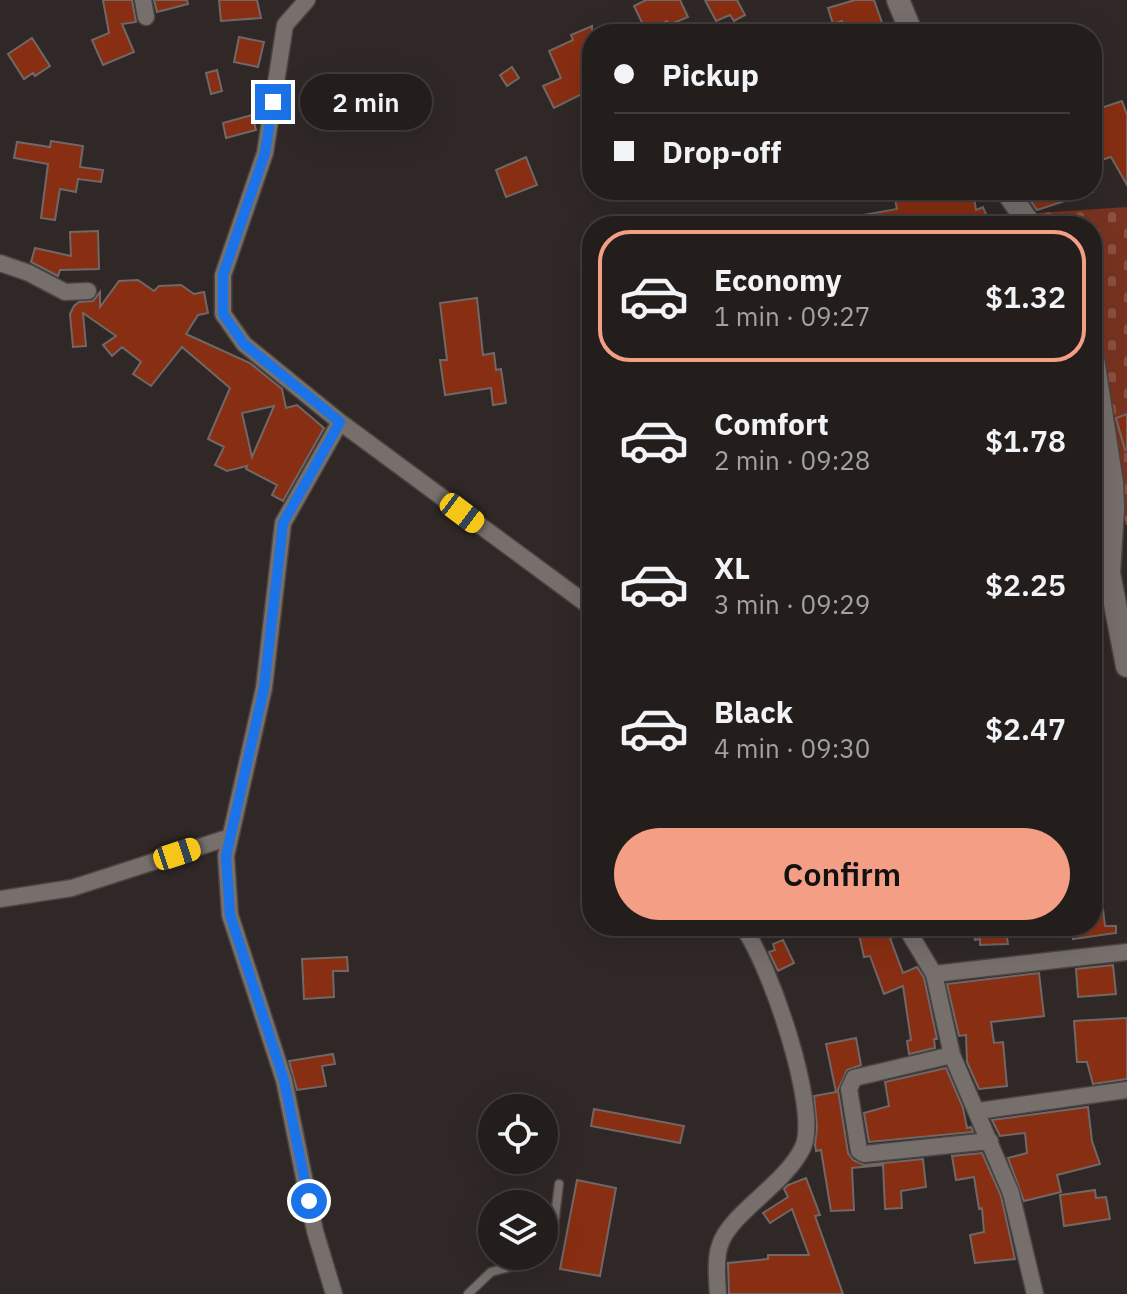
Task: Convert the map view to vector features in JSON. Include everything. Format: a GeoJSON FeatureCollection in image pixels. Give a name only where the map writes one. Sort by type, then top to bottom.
{"type":"FeatureCollection","features":[{"type":"Feature","properties":{"kind":"street"},"geometry":{"type":"LineString","coordinates":[[143,0],[146,17]]}},
{"type":"Feature","properties":{"kind":"street"},"geometry":{"type":"LineString","coordinates":[[307,0],[285,25],[265,153],[223,275],[223,314],[244,344],[340,422],[582,601]]}},
{"type":"Feature","properties":{"kind":"street"},"geometry":{"type":"LineString","coordinates":[[898,0],[908,24]]}},
{"type":"Feature","properties":{"kind":"street"},"geometry":{"type":"LineString","coordinates":[[0,263],[29,273],[65,292],[88,291]]}},
{"type":"Feature","properties":{"kind":"street"},"geometry":{"type":"LineString","coordinates":[[334,1294],[315,1231],[284,1080],[230,915],[226,856],[264,688],[283,523],[340,422]]}},
{"type":"Feature","properties":{"kind":"street"},"geometry":{"type":"LineString","coordinates":[[1102,424],[1112,483],[1109,573]]}},
{"type":"Feature","properties":{"kind":"street"},"geometry":{"type":"LineString","coordinates":[[1102,549],[1127,666]]}},
{"type":"Feature","properties":{"kind":"street"},"geometry":{"type":"LineString","coordinates":[[0,899],[72,888],[230,837]]}},
{"type":"Feature","properties":{"kind":"street"},"geometry":{"type":"LineString","coordinates":[[718,1294],[720,1244],[733,1224],[788,1171],[804,1146],[807,1121],[798,1065],[756,949],[748,936]]}},
{"type":"Feature","properties":{"kind":"street"},"geometry":{"type":"LineString","coordinates":[[911,936],[934,974],[952,1055],[1011,1193],[1035,1294]]}},
{"type":"Feature","properties":{"kind":"street"},"geometry":{"type":"LineString","coordinates":[[934,974],[1127,952]]}},
{"type":"Feature","properties":{"kind":"street"},"geometry":{"type":"LineString","coordinates":[[952,1055],[854,1078],[849,1089],[859,1151],[864,1154],[990,1141]]}},
{"type":"Feature","properties":{"kind":"street"},"geometry":{"type":"LineString","coordinates":[[978,1111],[1127,1090]]}},
{"type":"Feature","properties":{"kind":"lane"},"geometry":{"type":"LineString","coordinates":[[558,1192],[559,1184]]}},
{"type":"Feature","properties":{"kind":"lane"},"geometry":{"type":"LineString","coordinates":[[468,1294],[491,1272],[498,1270]]}},
{"type":"Feature","properties":{"kind":"green space"},"geometry":{"type":"Polygon","coordinates":[[[1127,207],[1127,525],[1112,445],[1102,347],[1102,216],[1039,216],[1037,213],[1127,207]]]}},
{"type":"Feature","properties":{"kind":"building"},"geometry":{"type":"Polygon","coordinates":[[[103,0],[132,0],[136,22],[122,24],[134,52],[103,65],[92,40],[109,33],[103,0]]]}},
{"type":"Feature","properties":{"kind":"building"},"geometry":{"type":"Polygon","coordinates":[[[154,0],[187,0],[188,4],[157,12],[154,0]]]}},
{"type":"Feature","properties":{"kind":"building"},"geometry":{"type":"Polygon","coordinates":[[[219,0],[257,0],[261,18],[221,21],[219,0]]]}},
{"type":"Feature","properties":{"kind":"building"},"geometry":{"type":"Polygon","coordinates":[[[646,0],[680,0],[688,17],[671,24],[667,21],[643,24],[634,6],[646,0]]]}},
{"type":"Feature","properties":{"kind":"building"},"geometry":{"type":"Polygon","coordinates":[[[705,0],[737,0],[745,15],[734,21],[730,15],[716,21],[705,0]]]}},
{"type":"Feature","properties":{"kind":"building"},"geometry":{"type":"Polygon","coordinates":[[[855,0],[874,0],[882,24],[843,24],[842,21],[833,24],[828,8],[855,0]]]}},
{"type":"Feature","properties":{"kind":"building"},"geometry":{"type":"Polygon","coordinates":[[[582,30],[582,94],[554,108],[543,86],[561,78],[549,51],[573,40],[571,35],[582,30]]]}},
{"type":"Feature","properties":{"kind":"building"},"geometry":{"type":"Polygon","coordinates":[[[239,37],[264,42],[258,67],[234,62],[239,37]]]}},
{"type":"Feature","properties":{"kind":"building"},"geometry":{"type":"Polygon","coordinates":[[[32,38],[50,66],[24,79],[8,54],[32,38]]]}},
{"type":"Feature","properties":{"kind":"building"},"geometry":{"type":"Polygon","coordinates":[[[512,67],[519,78],[507,86],[500,75],[512,67]]]}},
{"type":"Feature","properties":{"kind":"building"},"geometry":{"type":"Polygon","coordinates":[[[217,70],[222,91],[211,94],[206,73],[217,70]]]}},
{"type":"Feature","properties":{"kind":"building"},"geometry":{"type":"Polygon","coordinates":[[[1122,101],[1127,115],[1127,185],[1111,157],[1102,160],[1102,108],[1122,101]]]}},
{"type":"Feature","properties":{"kind":"building"},"geometry":{"type":"Polygon","coordinates":[[[252,115],[256,130],[226,138],[223,123],[252,115]]]}},
{"type":"Feature","properties":{"kind":"building"},"geometry":{"type":"Polygon","coordinates":[[[51,141],[83,146],[80,167],[103,170],[101,182],[78,179],[76,192],[60,189],[55,220],[41,218],[48,164],[14,158],[17,142],[50,147],[51,141]]]}},
{"type":"Feature","properties":{"kind":"building"},"geometry":{"type":"Polygon","coordinates":[[[526,157],[537,185],[506,197],[496,170],[526,157]]]}},
{"type":"Feature","properties":{"kind":"building"},"geometry":{"type":"Polygon","coordinates":[[[895,200],[974,200],[976,210],[983,207],[987,216],[858,216],[897,209],[895,200]]]}},
{"type":"Feature","properties":{"kind":"building"},"geometry":{"type":"Polygon","coordinates":[[[1030,200],[1068,200],[1037,210],[1030,200]]]}},
{"type":"Feature","properties":{"kind":"building"},"geometry":{"type":"Polygon","coordinates":[[[98,231],[99,269],[60,270],[58,276],[31,262],[35,248],[71,256],[70,232],[98,231]]]}},
{"type":"Feature","properties":{"kind":"building"},"geometry":{"type":"Polygon","coordinates":[[[138,280],[154,291],[159,286],[181,285],[194,294],[204,292],[208,313],[198,315],[186,334],[250,363],[282,389],[286,408],[297,405],[324,428],[283,501],[272,495],[277,485],[246,469],[247,466],[227,471],[215,465],[224,447],[208,439],[230,388],[182,347],[151,386],[133,374],[141,362],[122,347],[112,356],[103,345],[116,336],[83,313],[86,346],[73,347],[70,314],[74,306],[79,302],[93,301],[100,292],[100,307],[119,281],[138,280]],[[274,406],[242,413],[252,457],[274,406]]]}},
{"type":"Feature","properties":{"kind":"building"},"geometry":{"type":"Polygon","coordinates":[[[477,298],[483,355],[494,353],[496,370],[501,369],[506,403],[493,405],[491,388],[445,395],[440,360],[447,360],[440,303],[477,298]]]}},
{"type":"Feature","properties":{"kind":"building"},"geometry":{"type":"Polygon","coordinates":[[[1127,414],[1127,449],[1125,450],[1116,418],[1127,414]]]}},
{"type":"Feature","properties":{"kind":"building"},"geometry":{"type":"Polygon","coordinates":[[[1102,909],[1105,926],[1116,926],[1116,933],[1102,935],[1102,909]]]}},
{"type":"Feature","properties":{"kind":"building"},"geometry":{"type":"Polygon","coordinates":[[[859,936],[893,936],[890,938],[903,973],[917,967],[924,978],[937,1039],[934,1039],[935,1048],[909,1054],[907,1041],[911,1040],[903,986],[884,994],[870,956],[864,957],[859,936]]]}},
{"type":"Feature","properties":{"kind":"building"},"geometry":{"type":"Polygon","coordinates":[[[974,936],[1007,936],[1008,944],[980,945],[980,939],[975,940],[974,936]]]}},
{"type":"Feature","properties":{"kind":"building"},"geometry":{"type":"Polygon","coordinates":[[[783,940],[794,963],[778,971],[769,952],[775,950],[773,944],[783,940]]]}},
{"type":"Feature","properties":{"kind":"building"},"geometry":{"type":"Polygon","coordinates":[[[347,957],[348,971],[333,971],[334,997],[304,999],[302,959],[347,957]]]}},
{"type":"Feature","properties":{"kind":"building"},"geometry":{"type":"Polygon","coordinates":[[[1113,965],[1116,994],[1078,997],[1076,969],[1113,965]]]}},
{"type":"Feature","properties":{"kind":"building"},"geometry":{"type":"Polygon","coordinates":[[[1039,973],[1044,1016],[991,1022],[994,1043],[1003,1042],[1007,1086],[979,1089],[967,1062],[966,1035],[959,1036],[947,984],[1039,973]]]}},
{"type":"Feature","properties":{"kind":"building"},"geometry":{"type":"Polygon","coordinates":[[[1127,1018],[1127,1079],[1093,1084],[1087,1062],[1077,1062],[1074,1021],[1127,1018]]]}},
{"type":"Feature","properties":{"kind":"building"},"geometry":{"type":"Polygon","coordinates":[[[856,1038],[861,1065],[847,1070],[838,1090],[848,1153],[853,1160],[864,1165],[923,1159],[926,1187],[901,1191],[902,1208],[885,1209],[883,1165],[852,1168],[854,1210],[831,1211],[821,1150],[816,1151],[815,1145],[814,1096],[836,1092],[826,1044],[856,1038]]]}},
{"type":"Feature","properties":{"kind":"building"},"geometry":{"type":"Polygon","coordinates":[[[333,1054],[335,1064],[322,1066],[326,1086],[297,1090],[289,1061],[333,1054]]]}},
{"type":"Feature","properties":{"kind":"building"},"geometry":{"type":"Polygon","coordinates":[[[946,1068],[963,1108],[967,1128],[971,1127],[973,1132],[869,1142],[864,1113],[889,1106],[885,1082],[946,1068]]]}},
{"type":"Feature","properties":{"kind":"building"},"geometry":{"type":"Polygon","coordinates":[[[1088,1107],[1092,1141],[1100,1164],[1057,1175],[1061,1192],[1024,1201],[1008,1158],[1027,1153],[1025,1133],[1000,1136],[992,1120],[1088,1107]]]}},
{"type":"Feature","properties":{"kind":"building"},"geometry":{"type":"Polygon","coordinates":[[[594,1109],[684,1126],[680,1143],[591,1126],[594,1109]]]}},
{"type":"Feature","properties":{"kind":"building"},"geometry":{"type":"Polygon","coordinates":[[[982,1153],[1001,1196],[1015,1259],[975,1263],[970,1235],[984,1232],[982,1208],[979,1209],[974,1177],[956,1180],[952,1156],[982,1153]]]}},
{"type":"Feature","properties":{"kind":"building"},"geometry":{"type":"Polygon","coordinates":[[[806,1178],[820,1215],[815,1216],[843,1294],[729,1294],[728,1263],[768,1259],[768,1255],[809,1255],[792,1209],[770,1223],[763,1213],[788,1197],[784,1189],[788,1185],[806,1178]]]}},
{"type":"Feature","properties":{"kind":"building"},"geometry":{"type":"Polygon","coordinates":[[[577,1180],[616,1188],[600,1276],[560,1269],[577,1180]]]}},
{"type":"Feature","properties":{"kind":"building"},"geometry":{"type":"Polygon","coordinates":[[[1095,1190],[1096,1198],[1106,1197],[1110,1219],[1064,1226],[1060,1195],[1095,1190]]]}},
{"type":"Feature","properties":{"kind":"route"},"geometry":{"type":"LineString","coordinates":[[273,102],[265,153],[223,275],[223,314],[244,344],[340,422],[283,523],[264,688],[226,856],[230,915],[284,1080],[309,1201]]}}]}
